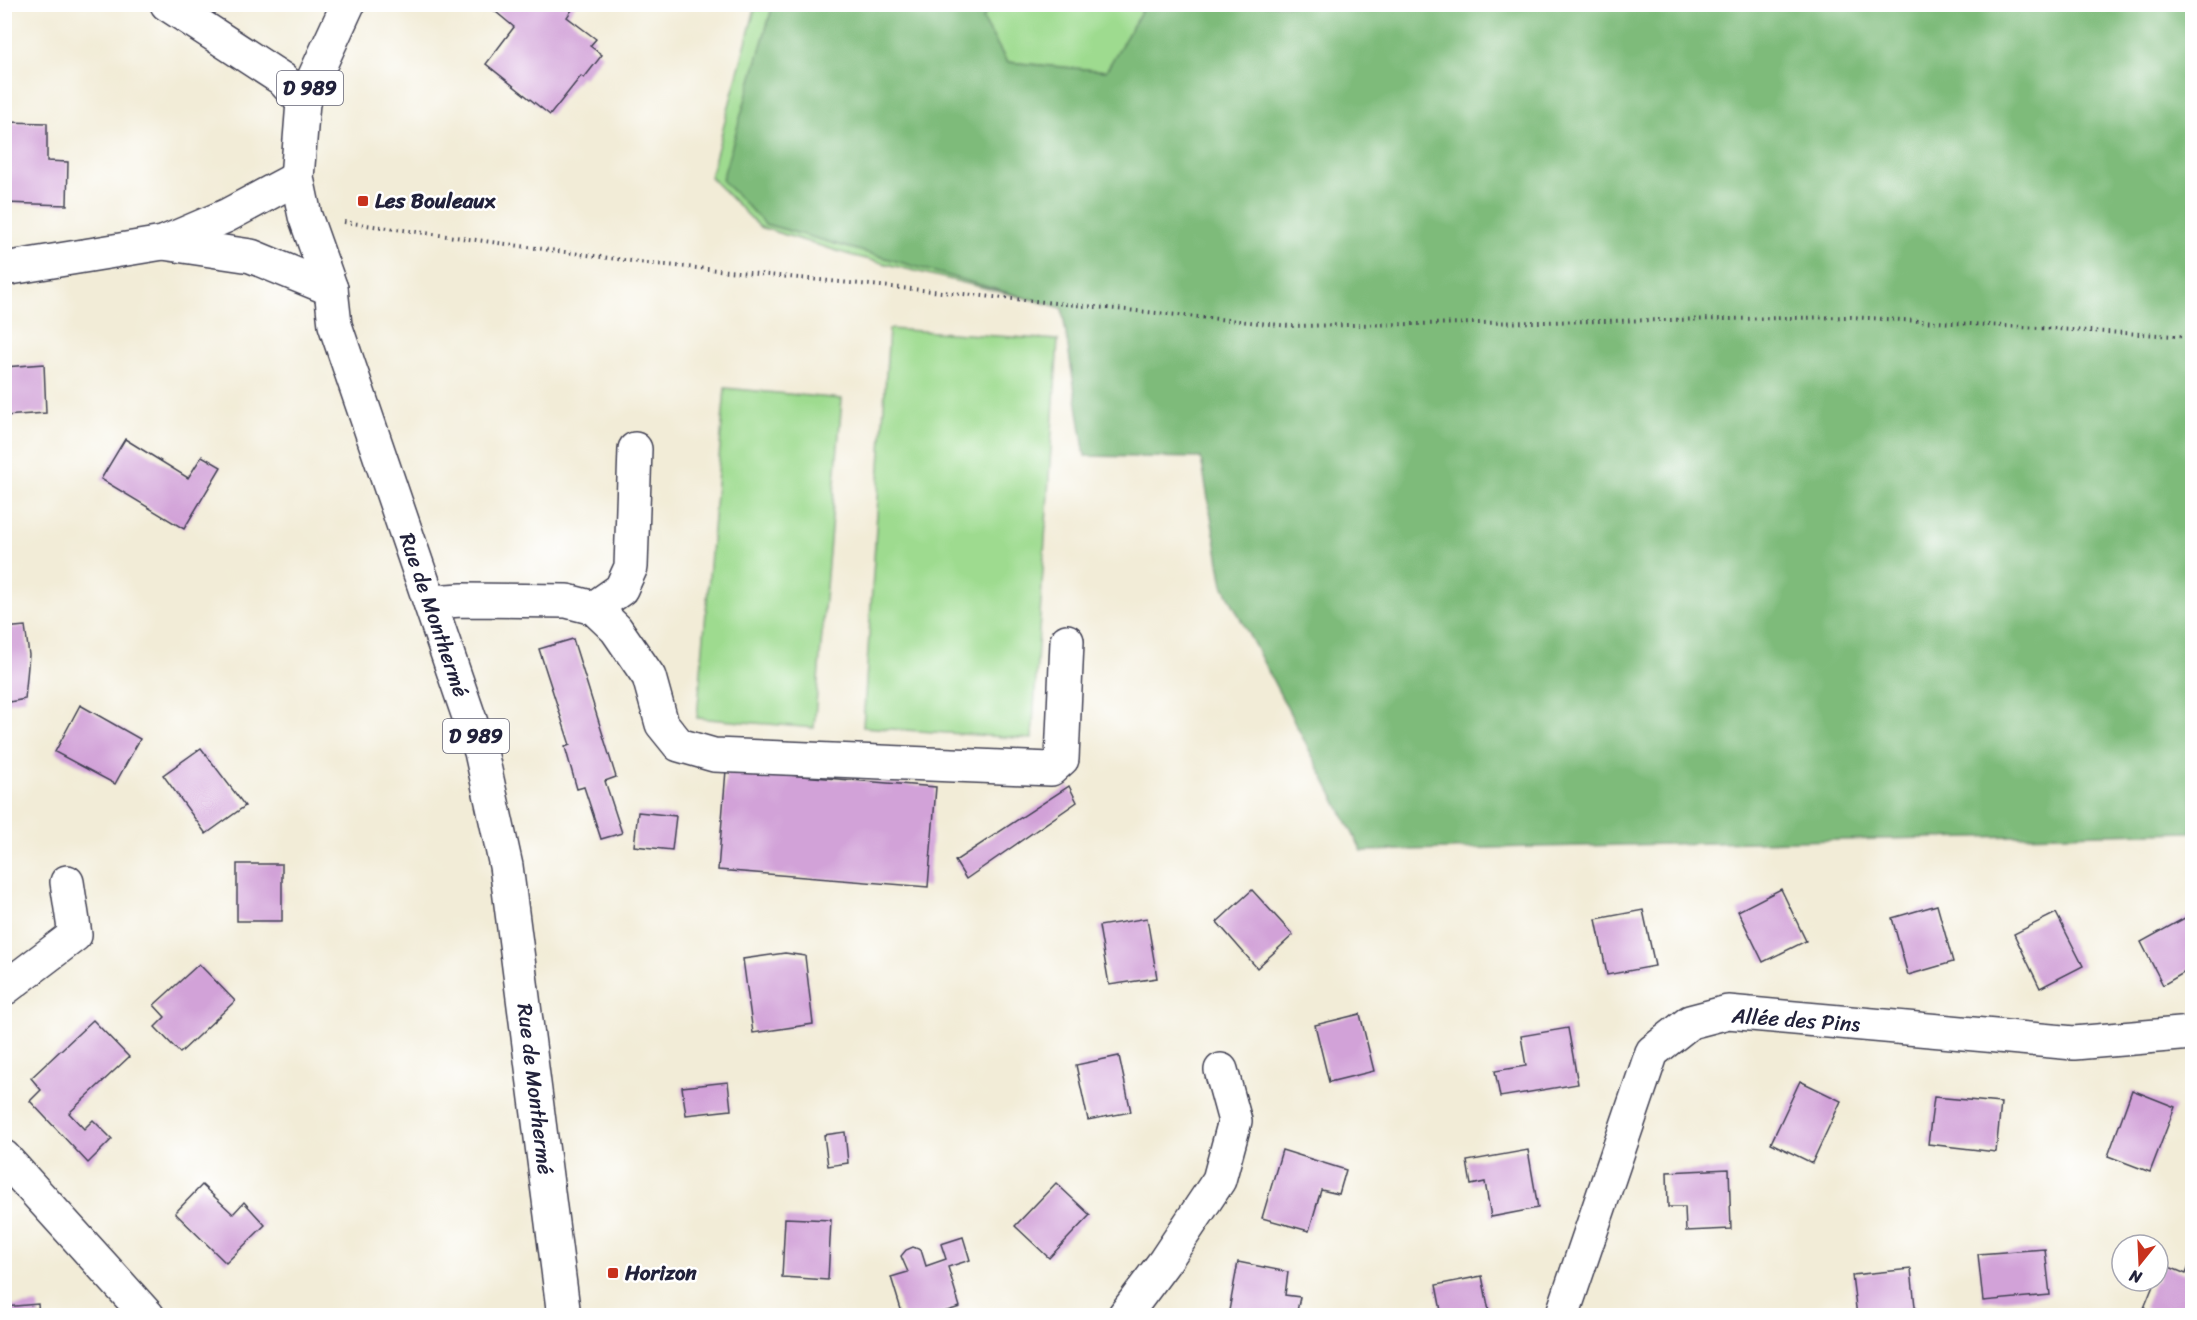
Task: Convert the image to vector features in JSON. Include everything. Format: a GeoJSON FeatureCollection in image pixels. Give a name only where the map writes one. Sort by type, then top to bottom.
{"type":"FeatureCollection","features":[{"type":"Feature","properties":{"kind":"street"},"geometry":{"type":"LineString","coordinates":[[167,4],[282,79],[303,102]]}},
{"type":"Feature","properties":{"kind":"street","name":"Rue de Monthermé"},"geometry":{"type":"LineString","coordinates":[[348,4],[303,102],[297,178],[305,216],[331,289],[335,325],[481,752],[506,866],[564,1316]]}},
{"type":"Feature","properties":{"kind":"street"},"geometry":{"type":"LineString","coordinates":[[4,269],[163,243],[226,216],[297,178]]}},
{"type":"Feature","properties":{"kind":"street"},"geometry":{"type":"LineString","coordinates":[[163,243],[251,256],[331,289]]}},
{"type":"Feature","properties":{"kind":"street"},"geometry":{"type":"LineString","coordinates":[[594,608],[621,589],[631,567],[635,449]]}},
{"type":"Feature","properties":{"kind":"street"},"geometry":{"type":"LineString","coordinates":[[430,602],[567,601],[594,608],[616,629],[649,677],[662,724],[679,745],[714,755],[1051,769],[1062,759],[1067,641]]}},
{"type":"Feature","properties":{"kind":"street"},"geometry":{"type":"LineString","coordinates":[[4,989],[75,935],[67,882]]}},
{"type":"Feature","properties":{"kind":"street","name":"Allée des Pins"},"geometry":{"type":"LineString","coordinates":[[1562,1316],[1652,1052],[1689,1022],[1728,1012],[2074,1043],[2193,1033]]}},
{"type":"Feature","properties":{"kind":"street"},"geometry":{"type":"LineString","coordinates":[[1124,1316],[1166,1261],[1219,1180],[1235,1121],[1221,1070]]}},
{"type":"Feature","properties":{"kind":"street"},"geometry":{"type":"LineString","coordinates":[[4,1157],[148,1316]]}},
{"type":"Feature","properties":{"kind":"path"},"geometry":{"type":"LineString","coordinates":[[305,216],[646,263],[1290,326],[1851,316],[2193,337]]}},
{"type":"Feature","properties":{"kind":"green space"},"geometry":{"type":"Polygon","coordinates":[[[756,5],[773,5],[723,180],[765,224],[1062,307],[850,255],[760,227],[710,177],[756,5]]]}},
{"type":"Feature","properties":{"kind":"green space"},"geometry":{"type":"Polygon","coordinates":[[[773,5],[989,5],[983,19],[1007,62],[1106,71],[1145,5],[2192,5],[2192,832],[1362,851],[1223,585],[1201,458],[1085,456],[1062,308],[765,224],[722,180],[773,5]]]}},
{"type":"Feature","properties":{"kind":"green space"},"geometry":{"type":"Polygon","coordinates":[[[989,5],[1145,5],[1107,71],[1007,62],[983,19],[989,5]]]}},
{"type":"Feature","properties":{"kind":"green space"},"geometry":{"type":"Polygon","coordinates":[[[889,329],[1058,340],[1032,739],[863,727],[889,329]]]}},
{"type":"Feature","properties":{"kind":"green space"},"geometry":{"type":"Polygon","coordinates":[[[725,388],[842,399],[814,728],[697,718],[725,388]]]}},
{"type":"Feature","properties":{"kind":"building"},"geometry":{"type":"Polygon","coordinates":[[[492,4],[576,4],[567,17],[596,39],[590,46],[602,55],[584,78],[581,76],[550,115],[486,64],[514,27],[490,7],[492,4]]]}},
{"type":"Feature","properties":{"kind":"building"},"geometry":{"type":"Polygon","coordinates":[[[4,122],[47,123],[47,161],[68,162],[67,205],[4,203],[4,122]]]}},
{"type":"Feature","properties":{"kind":"building"},"geometry":{"type":"Polygon","coordinates":[[[44,364],[46,413],[4,416],[4,367],[44,364]]]}},
{"type":"Feature","properties":{"kind":"building"},"geometry":{"type":"Polygon","coordinates":[[[125,439],[188,478],[202,456],[221,467],[184,529],[101,479],[125,439]]]}},
{"type":"Feature","properties":{"kind":"building"},"geometry":{"type":"Polygon","coordinates":[[[25,626],[29,655],[25,699],[4,703],[4,628],[25,626]]]}},
{"type":"Feature","properties":{"kind":"building"},"geometry":{"type":"Polygon","coordinates":[[[573,639],[616,777],[605,781],[622,833],[601,839],[584,787],[577,789],[565,747],[570,745],[539,649],[573,639]]]}},
{"type":"Feature","properties":{"kind":"building"},"geometry":{"type":"Polygon","coordinates":[[[80,705],[140,739],[115,784],[55,752],[80,705]]]}},
{"type":"Feature","properties":{"kind":"building"},"geometry":{"type":"Polygon","coordinates":[[[201,748],[245,806],[206,834],[163,775],[201,748]]]}},
{"type":"Feature","properties":{"kind":"building"},"geometry":{"type":"Polygon","coordinates":[[[726,770],[936,787],[928,887],[718,870],[726,770]]]}},
{"type":"Feature","properties":{"kind":"building"},"geometry":{"type":"Polygon","coordinates":[[[1069,786],[1077,802],[966,879],[955,861],[1069,786]]]}},
{"type":"Feature","properties":{"kind":"building"},"geometry":{"type":"Polygon","coordinates":[[[638,812],[676,816],[672,850],[634,846],[638,812]]]}},
{"type":"Feature","properties":{"kind":"building"},"geometry":{"type":"Polygon","coordinates":[[[237,864],[282,864],[282,921],[237,921],[237,864]]]}},
{"type":"Feature","properties":{"kind":"building"},"geometry":{"type":"Polygon","coordinates":[[[1781,889],[1806,941],[1763,962],[1738,911],[1781,889]]]}},
{"type":"Feature","properties":{"kind":"building"},"geometry":{"type":"Polygon","coordinates":[[[1252,890],[1293,935],[1257,968],[1217,922],[1252,890]]]}},
{"type":"Feature","properties":{"kind":"building"},"geometry":{"type":"Polygon","coordinates":[[[1937,905],[1953,962],[1908,975],[1892,918],[1937,905]]]}},
{"type":"Feature","properties":{"kind":"building"},"geometry":{"type":"Polygon","coordinates":[[[1643,910],[1655,966],[1607,975],[1596,919],[1643,910]]]}},
{"type":"Feature","properties":{"kind":"building"},"geometry":{"type":"Polygon","coordinates":[[[2056,913],[2083,966],[2040,988],[2014,934],[2056,913]]]}},
{"type":"Feature","properties":{"kind":"building"},"geometry":{"type":"Polygon","coordinates":[[[2192,914],[2192,968],[2163,985],[2141,942],[2192,914]]]}},
{"type":"Feature","properties":{"kind":"building"},"geometry":{"type":"Polygon","coordinates":[[[1147,918],[1157,978],[1109,985],[1099,926],[1147,918]]]}},
{"type":"Feature","properties":{"kind":"building"},"geometry":{"type":"Polygon","coordinates":[[[785,953],[805,956],[813,1024],[753,1033],[743,959],[785,953]]]}},
{"type":"Feature","properties":{"kind":"building"},"geometry":{"type":"Polygon","coordinates":[[[199,964],[235,1001],[180,1053],[155,1027],[165,1017],[154,1005],[199,964]]]}},
{"type":"Feature","properties":{"kind":"building"},"geometry":{"type":"Polygon","coordinates":[[[1360,1014],[1374,1071],[1329,1082],[1315,1025],[1360,1014]]]}},
{"type":"Feature","properties":{"kind":"building"},"geometry":{"type":"Polygon","coordinates":[[[93,1020],[129,1057],[69,1113],[84,1129],[93,1120],[112,1139],[88,1163],[30,1101],[41,1090],[31,1078],[93,1020]]]}},
{"type":"Feature","properties":{"kind":"building"},"geometry":{"type":"Polygon","coordinates":[[[1568,1028],[1578,1084],[1500,1097],[1495,1071],[1526,1066],[1521,1036],[1568,1028]]]}},
{"type":"Feature","properties":{"kind":"building"},"geometry":{"type":"Polygon","coordinates":[[[1119,1056],[1131,1112],[1088,1120],[1076,1065],[1119,1056]]]}},
{"type":"Feature","properties":{"kind":"building"},"geometry":{"type":"Polygon","coordinates":[[[1800,1081],[1841,1101],[1812,1163],[1771,1143],[1800,1081]]]}},
{"type":"Feature","properties":{"kind":"building"},"geometry":{"type":"Polygon","coordinates":[[[728,1082],[731,1110],[686,1115],[682,1087],[728,1082]]]}},
{"type":"Feature","properties":{"kind":"building"},"geometry":{"type":"Polygon","coordinates":[[[2132,1090],[2175,1107],[2150,1172],[2108,1156],[2132,1090]]]}},
{"type":"Feature","properties":{"kind":"building"},"geometry":{"type":"Polygon","coordinates":[[[1934,1097],[2001,1103],[1996,1152],[1928,1144],[1934,1097]]]}},
{"type":"Feature","properties":{"kind":"building"},"geometry":{"type":"Polygon","coordinates":[[[845,1132],[848,1163],[828,1166],[824,1135],[845,1132]]]}},
{"type":"Feature","properties":{"kind":"building"},"geometry":{"type":"Polygon","coordinates":[[[1282,1150],[1346,1170],[1339,1194],[1321,1190],[1309,1231],[1262,1218],[1282,1150]]]}},
{"type":"Feature","properties":{"kind":"building"},"geometry":{"type":"Polygon","coordinates":[[[1528,1150],[1538,1208],[1491,1217],[1485,1182],[1471,1185],[1467,1161],[1528,1150]]]}},
{"type":"Feature","properties":{"kind":"building"},"geometry":{"type":"Polygon","coordinates":[[[1729,1169],[1731,1229],[1686,1231],[1685,1207],[1668,1207],[1667,1172],[1729,1169]]]}},
{"type":"Feature","properties":{"kind":"building"},"geometry":{"type":"Polygon","coordinates":[[[1056,1183],[1090,1215],[1049,1258],[1015,1226],[1056,1183]]]}},
{"type":"Feature","properties":{"kind":"building"},"geometry":{"type":"Polygon","coordinates":[[[202,1185],[233,1214],[244,1202],[265,1225],[226,1263],[175,1213],[202,1185]]]}},
{"type":"Feature","properties":{"kind":"building"},"geometry":{"type":"Polygon","coordinates":[[[785,1218],[831,1220],[828,1280],[782,1277],[785,1218]]]}},
{"type":"Feature","properties":{"kind":"building"},"geometry":{"type":"Polygon","coordinates":[[[963,1237],[970,1260],[948,1267],[960,1307],[931,1316],[903,1316],[891,1277],[908,1272],[901,1256],[913,1247],[921,1250],[926,1266],[946,1259],[941,1244],[963,1237]]]}},
{"type":"Feature","properties":{"kind":"building"},"geometry":{"type":"Polygon","coordinates":[[[2045,1249],[2050,1295],[1983,1301],[1978,1254],[2045,1249]]]}},
{"type":"Feature","properties":{"kind":"building"},"geometry":{"type":"Polygon","coordinates":[[[2192,1258],[2192,1316],[2163,1316],[2144,1308],[2150,1293],[2170,1293],[2170,1267],[2186,1274],[2192,1258]]]}},
{"type":"Feature","properties":{"kind":"building"},"geometry":{"type":"Polygon","coordinates":[[[1238,1262],[1288,1272],[1285,1295],[1300,1297],[1296,1316],[1228,1316],[1238,1262]]]}},
{"type":"Feature","properties":{"kind":"building"},"geometry":{"type":"Polygon","coordinates":[[[1911,1269],[1916,1316],[1857,1316],[1852,1275],[1911,1269]]]}},
{"type":"Feature","properties":{"kind":"building"},"geometry":{"type":"Polygon","coordinates":[[[1482,1276],[1490,1316],[1442,1316],[1436,1285],[1482,1276]]]}},
{"type":"Feature","properties":{"kind":"building"},"geometry":{"type":"Polygon","coordinates":[[[38,1304],[39,1316],[4,1316],[4,1307],[38,1304]]]}},
{"type":"Feature","properties":{"kind":"place","name":"Les Bouleaux"},"geometry":{"type":"Point","coordinates":[363,201]}},
{"type":"Feature","properties":{"kind":"place","name":"Horizon"},"geometry":{"type":"Point","coordinates":[613,1273]}}]}
